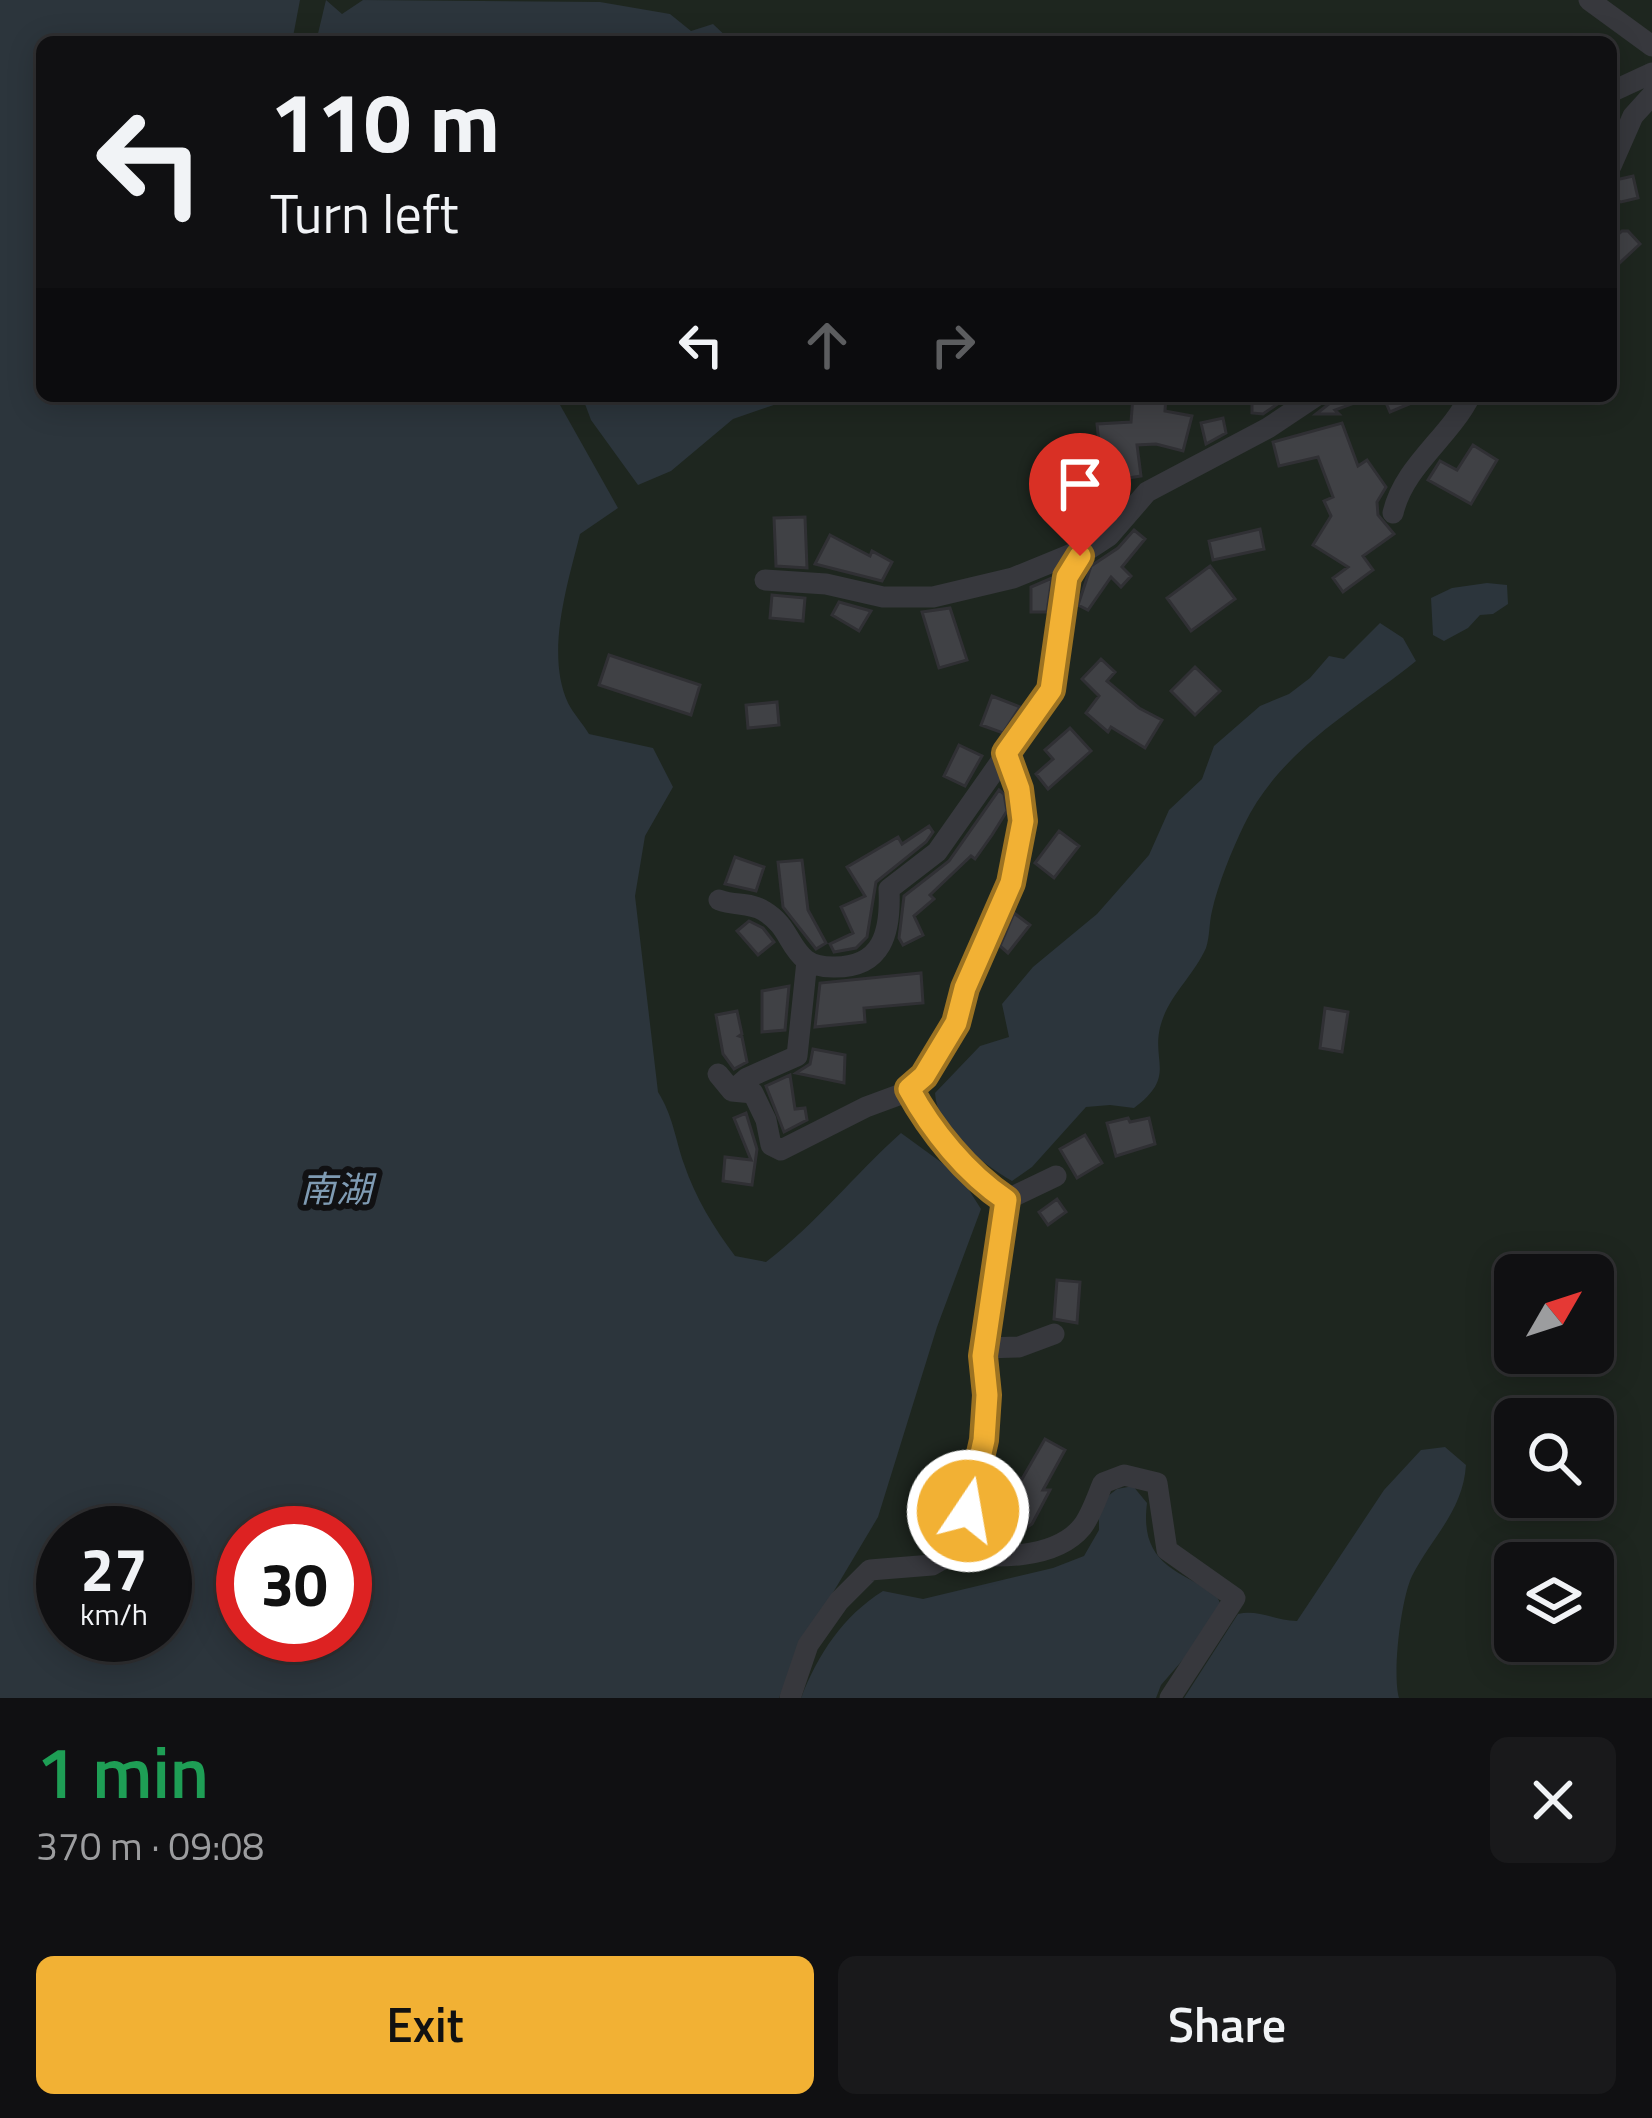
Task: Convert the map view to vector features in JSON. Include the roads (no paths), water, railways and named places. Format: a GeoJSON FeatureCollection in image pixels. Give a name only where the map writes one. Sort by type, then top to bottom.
{"type":"FeatureCollection","features":[{"type":"Feature","properties":{"kind":"street"},"geometry":{"type":"LineString","coordinates":[[1589,0],[1652,46]]}},
{"type":"Feature","properties":{"kind":"street"},"geometry":{"type":"LineString","coordinates":[[1617,89],[1652,74]]}},
{"type":"Feature","properties":{"kind":"street"},"geometry":{"type":"LineString","coordinates":[[1617,152],[1633,116],[1652,95]]}},
{"type":"Feature","properties":{"kind":"street"},"geometry":{"type":"LineString","coordinates":[[719,900],[752,904],[767,913],[786,928],[807,961],[822,967],[864,964],[874,956],[885,935],[889,889],[938,852],[1051,690],[1067,577],[1080,556],[1109,536],[1148,492],[1307,402]]}},
{"type":"Feature","properties":{"kind":"street"},"geometry":{"type":"LineString","coordinates":[[1393,513],[1421,460],[1444,437],[1466,402]]}},
{"type":"Feature","properties":{"kind":"street"},"geometry":{"type":"LineString","coordinates":[[765,580],[826,584],[883,597],[933,597],[1013,578],[1096,544]]}},
{"type":"Feature","properties":{"kind":"street"},"geometry":{"type":"LineString","coordinates":[[807,961],[797,1055],[725,1083],[753,1093],[771,1145],[781,1150],[909,1089],[924,1076],[956,1023],[965,988],[1011,883],[1023,821],[1019,789],[1006,753]]}},
{"type":"Feature","properties":{"kind":"street"},"geometry":{"type":"LineString","coordinates":[[909,1089],[982,1184],[1006,1200]]}},
{"type":"Feature","properties":{"kind":"street"},"geometry":{"type":"LineString","coordinates":[[1006,1200],[1056,1176]]}},
{"type":"Feature","properties":{"kind":"street"},"geometry":{"type":"LineString","coordinates":[[955,1552],[984,1440],[984,1348],[1006,1200]]}},
{"type":"Feature","properties":{"kind":"street"},"geometry":{"type":"LineString","coordinates":[[984,1348],[1019,1347],[1054,1334]]}},
{"type":"Feature","properties":{"kind":"street"},"geometry":{"type":"LineString","coordinates":[[790,1698],[808,1645],[839,1601],[870,1570],[932,1565],[955,1552],[982,1557],[1021,1554],[1061,1543],[1082,1527],[1103,1484],[1124,1474],[1157,1483],[1166,1550],[1235,1598],[1170,1698]]}},
{"type":"Feature","properties":{"kind":"water","name":"南湖"},"geometry":{"type":"Polygon","coordinates":[[[0,0],[300,0],[293,36],[36,36],[36,402],[558,402],[618,508],[580,534],[561,618],[561,683],[589,734],[653,748],[673,787],[645,836],[635,896],[658,1092],[699,1200],[735,1256],[766,1262],[901,1133],[960,1176],[981,1209],[937,1327],[878,1517],[800,1648],[779,1698],[0,1698],[0,0]]]}},
{"type":"Feature","properties":{"kind":"water"},"geometry":{"type":"Polygon","coordinates":[[[326,0],[342,14],[363,0],[600,2],[670,14],[691,31],[713,24],[726,36],[317,36],[326,0]]]}},
{"type":"Feature","properties":{"kind":"water"},"geometry":{"type":"Polygon","coordinates":[[[584,402],[783,402],[733,419],[671,471],[638,485],[591,420],[584,402]]]}},
{"type":"Feature","properties":{"kind":"water"},"geometry":{"type":"Polygon","coordinates":[[[1507,585],[1508,604],[1493,614],[1480,615],[1444,641],[1433,635],[1431,598],[1452,588],[1507,585]]]}},
{"type":"Feature","properties":{"kind":"water"},"geometry":{"type":"Polygon","coordinates":[[[1380,623],[1403,638],[1416,661],[1298,753],[1259,798],[1222,879],[1206,948],[1163,1018],[1156,1086],[1134,1108],[1086,1107],[1032,1167],[1012,1181],[987,1165],[952,1132],[935,1093],[980,1046],[1009,1037],[1002,1004],[1033,967],[1097,914],[1149,855],[1169,810],[1202,779],[1214,746],[1260,706],[1289,694],[1310,678],[1329,656],[1344,659],[1380,623]]]}},
{"type":"Feature","properties":{"kind":"water"},"geometry":{"type":"Polygon","coordinates":[[[1445,1447],[1466,1465],[1464,1481],[1453,1510],[1408,1587],[1397,1654],[1399,1698],[1184,1698],[1238,1614],[1297,1621],[1384,1490],[1421,1450],[1445,1447]]]}},
{"type":"Feature","properties":{"kind":"water"},"geometry":{"type":"Polygon","coordinates":[[[1133,1486],[1147,1503],[1148,1537],[1154,1550],[1172,1569],[1215,1592],[1221,1605],[1206,1633],[1161,1685],[1156,1698],[801,1698],[833,1637],[883,1591],[923,1599],[1084,1556],[1099,1530],[1099,1503],[1117,1489],[1133,1486]]]}}]}
